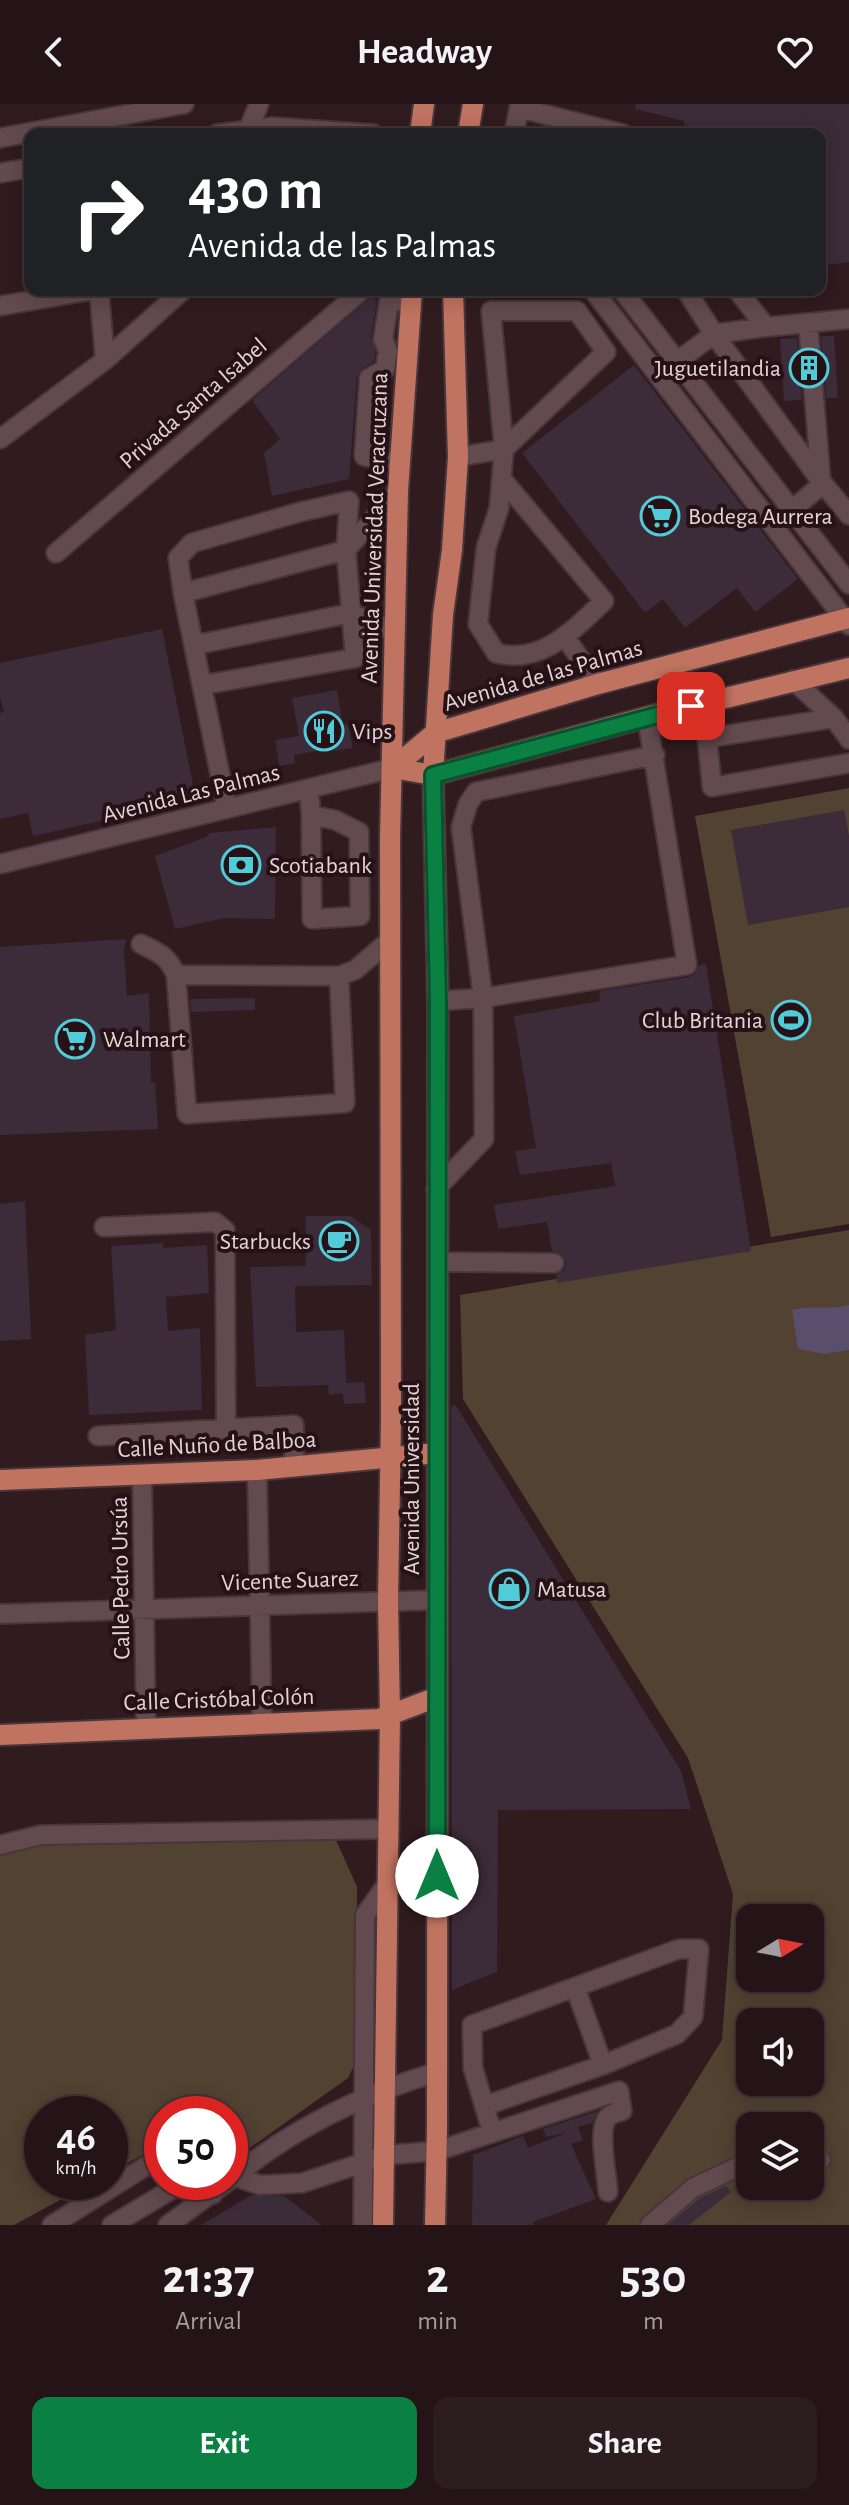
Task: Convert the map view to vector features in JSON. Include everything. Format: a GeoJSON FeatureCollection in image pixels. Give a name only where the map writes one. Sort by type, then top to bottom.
{"type":"FeatureCollection","features":[{"type":"Feature","properties":{"kind":"main road"},"geometry":{"type":"LineString","coordinates":[[421,128],[424,104]]}},
{"type":"Feature","properties":{"kind":"main road"},"geometry":{"type":"LineString","coordinates":[[469,128],[473,104]]}},
{"type":"Feature","properties":{"kind":"main road","name":"Avenida Universidad Veracruzana"},"geometry":{"type":"LineString","coordinates":[[393,768],[398,491],[411,296]]}},
{"type":"Feature","properties":{"kind":"main road"},"geometry":{"type":"LineString","coordinates":[[435,733],[458,457],[453,296]]}},
{"type":"Feature","properties":{"kind":"main road","name":"Avenida de las Palmas"},"geometry":{"type":"LineString","coordinates":[[393,768],[435,733],[598,684],[847,621]]}},
{"type":"Feature","properties":{"kind":"main road"},"geometry":{"type":"LineString","coordinates":[[393,768],[433,775],[647,717],[849,668]]}},
{"type":"Feature","properties":{"kind":"main road","name":"Avenida Universidad"},"geometry":{"type":"LineString","coordinates":[[435,733],[433,775],[438,1001],[435,2225]]}},
{"type":"Feature","properties":{"kind":"main road","name":"Avenida Universidad"},"geometry":{"type":"LineString","coordinates":[[383,2225],[390,1715],[390,838],[393,768]]}},
{"type":"Feature","properties":{"kind":"main road","name":"Calle Nuño de Balboa"},"geometry":{"type":"LineString","coordinates":[[0,1480],[257,1470],[437,1453]]}},
{"type":"Feature","properties":{"kind":"main road","name":"Calle Cristóbal Colón"},"geometry":{"type":"LineString","coordinates":[[0,1735],[379,1719],[437,1697]]}},
{"type":"Feature","properties":{"kind":"street"},"geometry":{"type":"LineString","coordinates":[[54,128],[184,104]]}},
{"type":"Feature","properties":{"kind":"street"},"geometry":{"type":"LineString","coordinates":[[250,128],[259,104]]}},
{"type":"Feature","properties":{"kind":"street"},"geometry":{"type":"LineString","coordinates":[[515,128],[520,106],[601,128]]}},
{"type":"Feature","properties":{"kind":"street"},"geometry":{"type":"LineString","coordinates":[[267,128],[287,128]]}},
{"type":"Feature","properties":{"kind":"street"},"geometry":{"type":"LineString","coordinates":[[0,138],[24,134]]}},
{"type":"Feature","properties":{"kind":"street"},"geometry":{"type":"LineString","coordinates":[[0,173],[24,169]]}},
{"type":"Feature","properties":{"kind":"street"},"geometry":{"type":"LineString","coordinates":[[0,306],[60,296]]}},
{"type":"Feature","properties":{"kind":"street"},"geometry":{"type":"LineString","coordinates":[[97,296],[105,360]]}},
{"type":"Feature","properties":{"kind":"street"},"geometry":{"type":"LineString","coordinates":[[0,439],[105,360],[176,296]]}},
{"type":"Feature","properties":{"kind":"street","name":"Privada Santa Isabel"},"geometry":{"type":"LineString","coordinates":[[56,553],[355,296]]}},
{"type":"Feature","properties":{"kind":"street"},"geometry":{"type":"LineString","coordinates":[[400,464],[364,456],[369,378],[385,369],[388,351],[383,339],[389,301],[411,296]]}},
{"type":"Feature","properties":{"kind":"street"},"geometry":{"type":"LineString","coordinates":[[598,296],[847,621]]}},
{"type":"Feature","properties":{"kind":"street"},"geometry":{"type":"LineString","coordinates":[[627,296],[849,584]]}},
{"type":"Feature","properties":{"kind":"street"},"geometry":{"type":"LineString","coordinates":[[690,296],[714,334],[849,515]]}},
{"type":"Feature","properties":{"kind":"street"},"geometry":{"type":"LineString","coordinates":[[742,296],[766,327]]}},
{"type":"Feature","properties":{"kind":"street"},"geometry":{"type":"LineString","coordinates":[[502,479],[604,601],[565,637],[539,651],[513,657],[496,653],[478,624],[486,548],[499,508],[504,449],[491,311],[577,311],[606,352]]}},
{"type":"Feature","properties":{"kind":"street"},"geometry":{"type":"LineString","coordinates":[[658,375],[714,334],[849,319]]}},
{"type":"Feature","properties":{"kind":"street"},"geometry":{"type":"LineString","coordinates":[[793,509],[819,487],[821,481],[808,323]]}},
{"type":"Feature","properties":{"kind":"street"},"geometry":{"type":"LineString","coordinates":[[458,457],[504,449],[606,352],[650,326]]}},
{"type":"Feature","properties":{"kind":"street"},"geometry":{"type":"LineString","coordinates":[[741,483],[759,467]]}},
{"type":"Feature","properties":{"kind":"street"},"geometry":{"type":"LineString","coordinates":[[183,593],[346,550],[398,491]]}},
{"type":"Feature","properties":{"kind":"street"},"geometry":{"type":"LineString","coordinates":[[203,685],[355,658],[346,550],[349,501],[192,543],[178,558],[227,809]]}},
{"type":"Feature","properties":{"kind":"street"},"geometry":{"type":"LineString","coordinates":[[195,645],[351,613],[395,632]]}},
{"type":"Feature","properties":{"kind":"street"},"geometry":{"type":"LineString","coordinates":[[565,637],[598,684]]}},
{"type":"Feature","properties":{"kind":"street"},"geometry":{"type":"LineString","coordinates":[[793,680],[834,718],[849,739]]}},
{"type":"Feature","properties":{"kind":"street"},"geometry":{"type":"LineString","coordinates":[[691,706],[707,738],[712,787],[849,763]]}},
{"type":"Feature","properties":{"kind":"street"},"geometry":{"type":"LineString","coordinates":[[438,1001],[483,998],[687,965],[647,717]]}},
{"type":"Feature","properties":{"kind":"street"},"geometry":{"type":"LineString","coordinates":[[707,738],[834,718]]}},
{"type":"Feature","properties":{"kind":"street"},"geometry":{"type":"LineString","coordinates":[[436,1189],[484,1139],[483,998],[461,827],[468,804],[476,792],[655,755]]}},
{"type":"Feature","properties":{"kind":"street","name":"Avenida Las Palmas"},"geometry":{"type":"LineString","coordinates":[[0,864],[393,768]]}},
{"type":"Feature","properties":{"kind":"street"},"geometry":{"type":"LineString","coordinates":[[309,790],[312,919],[390,911]]}},
{"type":"Feature","properties":{"kind":"street"},"geometry":{"type":"LineString","coordinates":[[311,815],[335,820],[359,832],[390,838]]}},
{"type":"Feature","properties":{"kind":"street"},"geometry":{"type":"LineString","coordinates":[[359,832],[360,916]]}},
{"type":"Feature","properties":{"kind":"street"},"geometry":{"type":"LineString","coordinates":[[176,975],[339,976],[355,970],[390,940]]}},
{"type":"Feature","properties":{"kind":"street"},"geometry":{"type":"LineString","coordinates":[[141,944],[170,960],[176,975],[187,1114],[345,1103],[339,976]]}},
{"type":"Feature","properties":{"kind":"street"},"geometry":{"type":"LineString","coordinates":[[104,1227],[215,1222],[225,1230],[226,1429]]}},
{"type":"Feature","properties":{"kind":"street"},"geometry":{"type":"LineString","coordinates":[[437,1262],[554,1263]]}},
{"type":"Feature","properties":{"kind":"street"},"geometry":{"type":"LineString","coordinates":[[98,1436],[294,1425],[294,1467]]}},
{"type":"Feature","properties":{"kind":"street"},"geometry":{"type":"LineString","coordinates":[[257,1470],[262,1724]]}},
{"type":"Feature","properties":{"kind":"street","name":"Calle Pedro Ursúa"},"geometry":{"type":"LineString","coordinates":[[142,1475],[146,1728]]}},
{"type":"Feature","properties":{"kind":"street","name":"Vicente Suarez"},"geometry":{"type":"LineString","coordinates":[[0,1614],[437,1600]]}},
{"type":"Feature","properties":{"kind":"street"},"geometry":{"type":"LineString","coordinates":[[0,1845],[41,1835],[387,1829]]}},
{"type":"Feature","properties":{"kind":"street"},"geometry":{"type":"LineString","coordinates":[[363,2225],[365,1915],[387,1884]]}},
{"type":"Feature","properties":{"kind":"street"},"geometry":{"type":"LineString","coordinates":[[484,2106],[603,2065],[677,2034],[693,2017],[699,1949],[679,1949],[472,2025],[473,2068],[484,2106],[492,2132]]}},
{"type":"Feature","properties":{"kind":"street"},"geometry":{"type":"LineString","coordinates":[[575,1987],[603,2065]]}},
{"type":"Feature","properties":{"kind":"street"},"geometry":{"type":"LineString","coordinates":[[248,2165],[260,2155],[387,2087],[437,2072]]}},
{"type":"Feature","properties":{"kind":"street"},"geometry":{"type":"LineString","coordinates":[[248,2184],[286,2186],[317,2180],[386,2155],[437,2151],[619,2091],[622,2111],[611,2114],[603,2132],[608,2192]]}},
{"type":"Feature","properties":{"kind":"street"},"geometry":{"type":"LineString","coordinates":[[52,2225],[144,2167]]}},
{"type":"Feature","properties":{"kind":"street"},"geometry":{"type":"LineString","coordinates":[[650,2225],[693,2188],[736,2168]]}},
{"type":"Feature","properties":{"kind":"street"},"geometry":{"type":"LineString","coordinates":[[112,2225],[154,2200]]}},
{"type":"Feature","properties":{"kind":"street"},"geometry":{"type":"LineString","coordinates":[[168,2225],[203,2200]]}},
{"type":"Feature","properties":{"kind":"shaded area","name":"Club Britania"},"geometry":{"type":"Polygon","coordinates":[[[849,788],[849,1224],[771,1237],[695,816],[849,788]]]}},
{"type":"Feature","properties":{"kind":"shaded area"},"geometry":{"type":"Polygon","coordinates":[[[849,1230],[849,2225],[606,2225],[722,2040],[733,1894],[688,1758],[463,1399],[460,1295],[849,1230]]]}},
{"type":"Feature","properties":{"kind":"shaded area"},"geometry":{"type":"Polygon","coordinates":[[[849,1305],[849,1350],[825,1354],[798,1349],[792,1310],[849,1305]]]}},
{"type":"Feature","properties":{"kind":"shaded area"},"geometry":{"type":"Polygon","coordinates":[[[325,1834],[336,1840],[357,1887],[356,2061],[348,2078],[248,2149],[248,2096],[144,2096],[144,2154],[128,2163],[128,2096],[24,2096],[24,2200],[60,2200],[14,2225],[0,2225],[0,1846],[325,1834]]]}},
{"type":"Feature","properties":{"kind":"building"},"geometry":{"type":"Polygon","coordinates":[[[636,104],[849,104],[849,262],[826,265],[826,128],[685,128],[684,121],[635,109],[636,104]]]}},
{"type":"Feature","properties":{"kind":"building"},"geometry":{"type":"Polygon","coordinates":[[[372,296],[377,301],[371,337],[376,352],[374,361],[357,376],[349,479],[272,496],[264,453],[280,439],[252,400],[372,296]]]}},
{"type":"Feature","properties":{"kind":"building"},"geometry":{"type":"Polygon","coordinates":[[[821,336],[834,336],[838,398],[826,398],[821,336]]]}},
{"type":"Feature","properties":{"kind":"building"},"geometry":{"type":"Polygon","coordinates":[[[797,338],[802,400],[784,401],[780,339],[797,338]]]}},
{"type":"Feature","properties":{"kind":"building","name":"Bodega Aurrera"},"geometry":{"type":"Polygon","coordinates":[[[634,365],[798,579],[755,612],[737,588],[685,628],[663,599],[645,613],[522,453],[634,365]]]}},
{"type":"Feature","properties":{"kind":"building"},"geometry":{"type":"Polygon","coordinates":[[[162,629],[196,800],[33,836],[28,813],[0,819],[0,713],[4,712],[0,697],[0,663],[162,629]]]}},
{"type":"Feature","properties":{"kind":"building","name":"Vips"},"geometry":{"type":"Polygon","coordinates":[[[337,690],[343,725],[348,724],[353,748],[294,755],[295,763],[279,766],[275,740],[299,736],[292,698],[337,690]]]}},
{"type":"Feature","properties":{"kind":"building"},"geometry":{"type":"Polygon","coordinates":[[[844,810],[849,836],[849,907],[748,925],[731,830],[844,810]]]}},
{"type":"Feature","properties":{"kind":"building"},"geometry":{"type":"Polygon","coordinates":[[[276,827],[275,919],[224,918],[175,929],[155,856],[210,833],[276,827]]]}},
{"type":"Feature","properties":{"kind":"building","name":"Walmart"},"geometry":{"type":"Polygon","coordinates":[[[126,939],[127,996],[149,993],[151,1083],[155,1082],[158,1129],[0,1135],[0,947],[126,939]]]}},
{"type":"Feature","properties":{"kind":"building"},"geometry":{"type":"Polygon","coordinates":[[[706,964],[751,1251],[557,1283],[556,1275],[564,1270],[566,1262],[561,1253],[552,1251],[547,1222],[498,1229],[494,1205],[615,1186],[611,1163],[520,1175],[515,1151],[536,1148],[514,1016],[600,1001],[599,991],[689,977],[695,974],[699,965],[706,964]]]}},
{"type":"Feature","properties":{"kind":"building"},"geometry":{"type":"Polygon","coordinates":[[[255,998],[255,1010],[191,1012],[190,999],[255,998]]]}},
{"type":"Feature","properties":{"kind":"building"},"geometry":{"type":"Polygon","coordinates":[[[25,1201],[31,1339],[0,1341],[0,1204],[25,1201]]]}},
{"type":"Feature","properties":{"kind":"building"},"geometry":{"type":"Polygon","coordinates":[[[306,1216],[351,1216],[371,1230],[372,1285],[295,1286],[296,1332],[344,1330],[346,1383],[364,1382],[366,1403],[344,1404],[343,1393],[329,1395],[328,1385],[256,1387],[250,1267],[306,1266],[306,1216]]]}},
{"type":"Feature","properties":{"kind":"building"},"geometry":{"type":"Polygon","coordinates":[[[163,1243],[163,1248],[207,1245],[209,1293],[166,1297],[168,1331],[200,1328],[202,1410],[89,1415],[85,1335],[116,1330],[111,1246],[163,1243]]]}},
{"type":"Feature","properties":{"kind":"building","name":"Matusa"},"geometry":{"type":"Polygon","coordinates":[[[455,1404],[681,1771],[691,1809],[498,1810],[497,1972],[452,1990],[451,1406],[455,1404]]]}},
{"type":"Feature","properties":{"kind":"building"},"geometry":{"type":"Polygon","coordinates":[[[598,2111],[592,2123],[578,2127],[583,2140],[571,2144],[596,2199],[533,2222],[534,2225],[472,2225],[473,2155],[523,2136],[528,2148],[566,2133],[546,2137],[543,2129],[598,2111]]]}},
{"type":"Feature","properties":{"kind":"building"},"geometry":{"type":"Polygon","coordinates":[[[726,2186],[731,2192],[689,2225],[668,2225],[700,2198],[726,2186]]]}},
{"type":"Feature","properties":{"kind":"building"},"geometry":{"type":"Polygon","coordinates":[[[284,2196],[322,2225],[201,2225],[248,2197],[284,2196]]]}},
{"type":"Feature","properties":{"kind":"place","name":"Juguetilandia"},"geometry":{"type":"Point","coordinates":[809,368]}},
{"type":"Feature","properties":{"kind":"place","name":"Bodega Aurrera"},"geometry":{"type":"Point","coordinates":[660,516]}},
{"type":"Feature","properties":{"kind":"place","name":"Vips"},"geometry":{"type":"Point","coordinates":[324,731]}},
{"type":"Feature","properties":{"kind":"place","name":"Scotiabank"},"geometry":{"type":"Point","coordinates":[241,865]}},
{"type":"Feature","properties":{"kind":"place","name":"Club Britania"},"geometry":{"type":"Point","coordinates":[791,1020]}},
{"type":"Feature","properties":{"kind":"place","name":"Walmart"},"geometry":{"type":"Point","coordinates":[75,1039]}},
{"type":"Feature","properties":{"kind":"place","name":"Starbucks"},"geometry":{"type":"Point","coordinates":[339,1241]}},
{"type":"Feature","properties":{"kind":"place","name":"Matusa"},"geometry":{"type":"Point","coordinates":[509,1589]}},
{"type":"Feature","properties":{"kind":"route"},"geometry":{"type":"LineString","coordinates":[[437,1876],[438,1001],[433,775],[691,706]]}}]}
